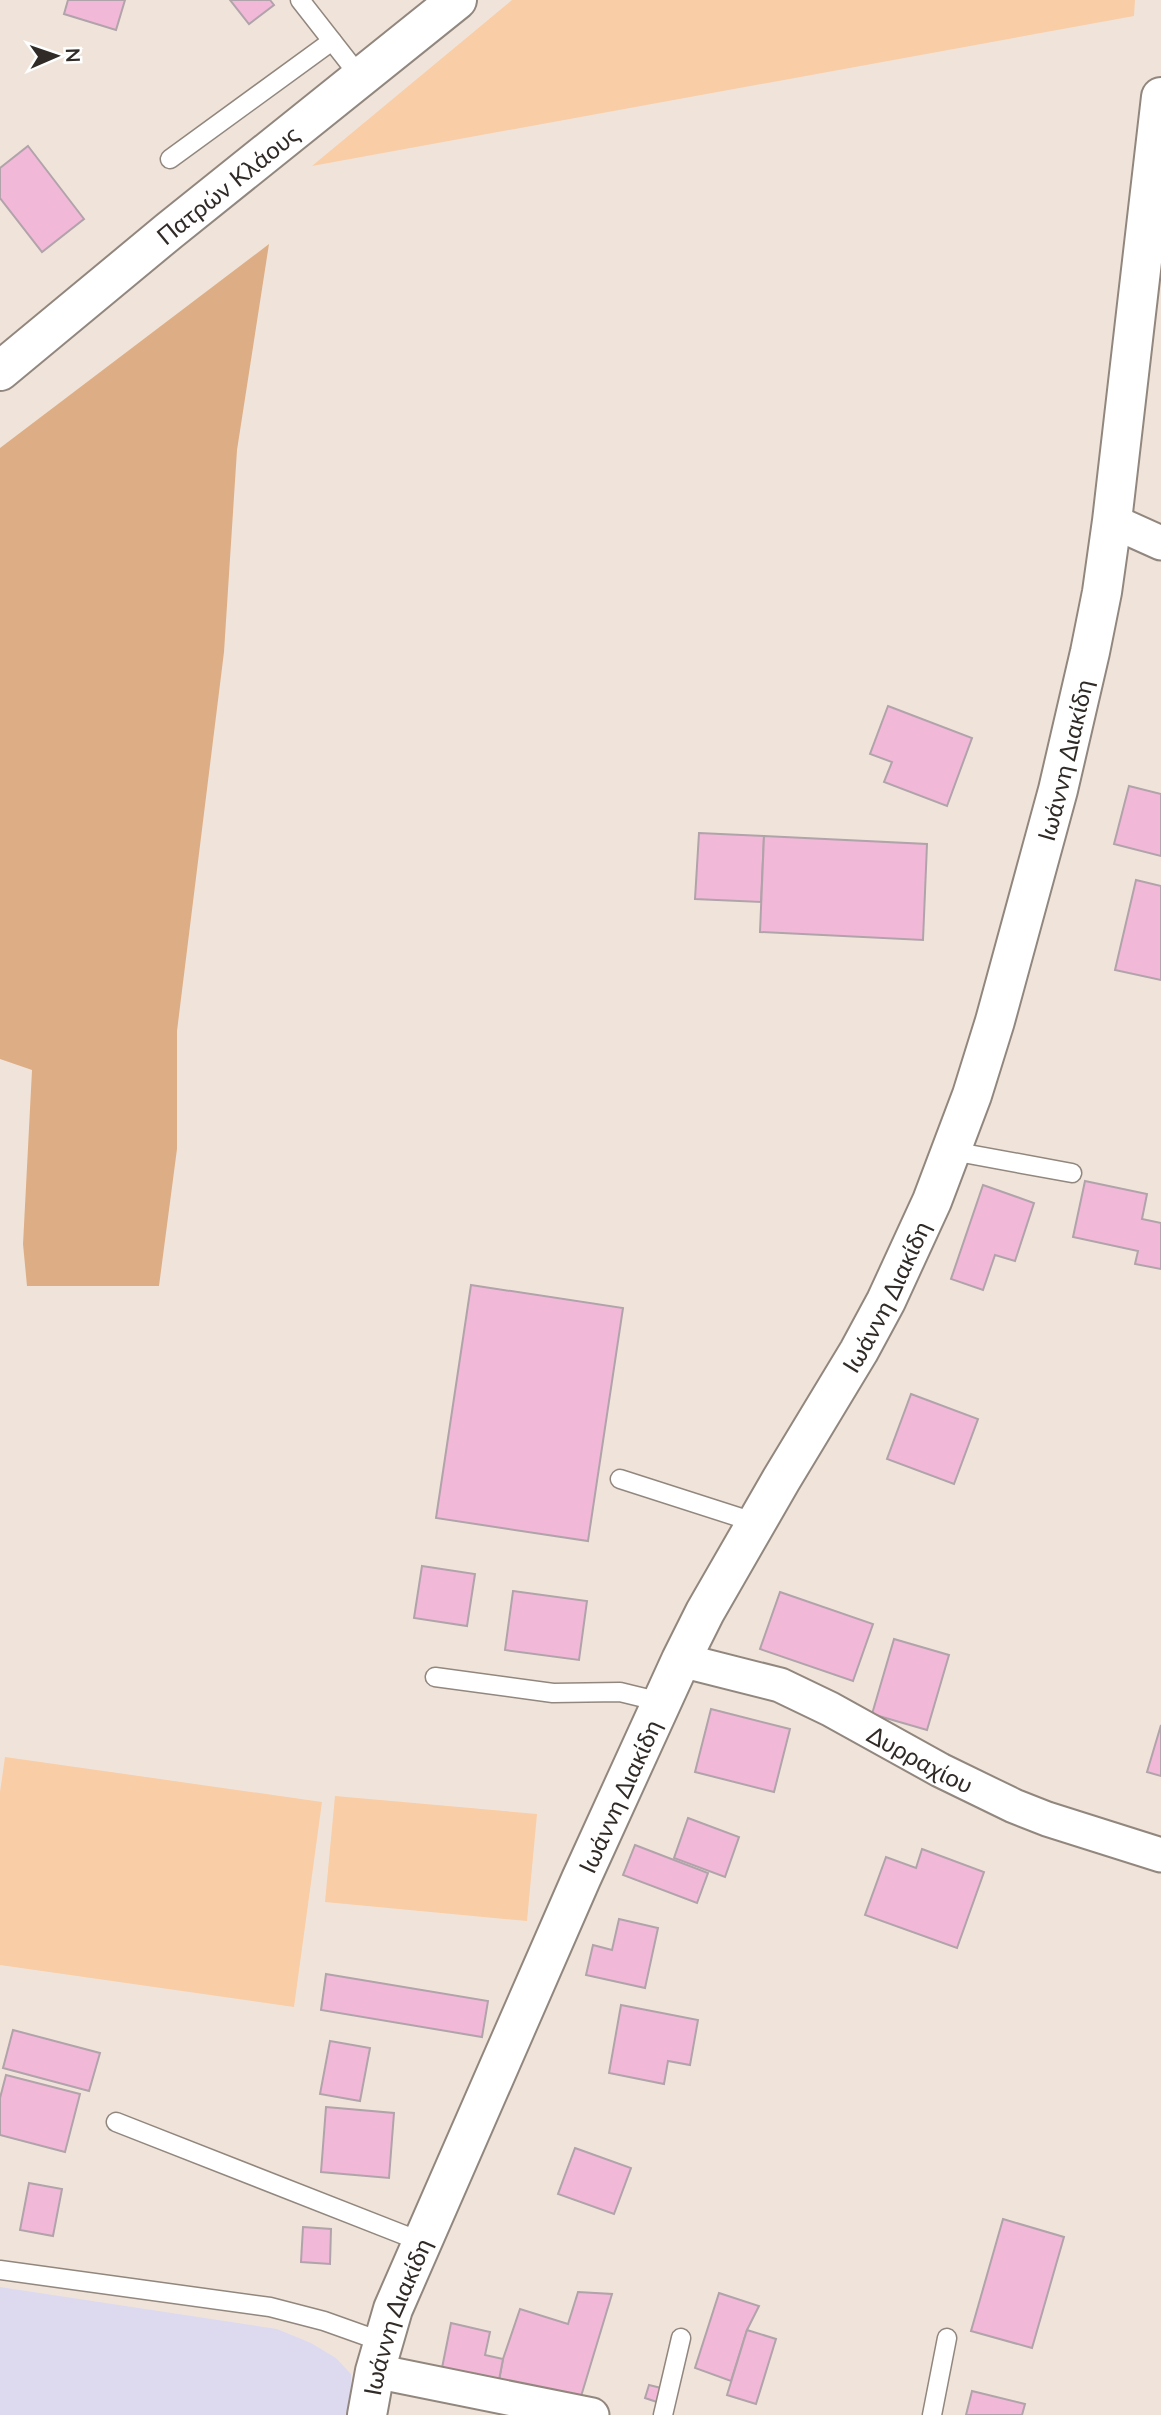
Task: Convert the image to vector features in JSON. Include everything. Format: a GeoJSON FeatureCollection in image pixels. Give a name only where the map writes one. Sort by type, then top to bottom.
{"type":"FeatureCollection","features":[{"type":"Feature","properties":{"kind":"street","name":"Πατρών Κλάους"},"geometry":{"type":"LineString","coordinates":[[0,371],[457,0]]}},
{"type":"Feature","properties":{"kind":"street","name":"Ιωάννη Διακίδη"},"geometry":{"type":"LineString","coordinates":[[367,2415],[379,2356],[393,2309],[580,1879],[661,1702],[705,1612],[886,1301],[953,1151],[995,1021],[1058,790],[1090,652],[1112,521],[1161,97]]}},
{"type":"Feature","properties":{"kind":"street"},"geometry":{"type":"LineString","coordinates":[[1112,521],[1161,543]]}},
{"type":"Feature","properties":{"kind":"street","name":"Δυρραχίου"},"geometry":{"type":"LineString","coordinates":[[681,1660],[780,1685],[1002,1801],[1047,1819],[1161,1855]]}},
{"type":"Feature","properties":{"kind":"street"},"geometry":{"type":"LineString","coordinates":[[379,2356],[592,2415]]}},
{"type":"Feature","properties":{"kind":"lane"},"geometry":{"type":"LineString","coordinates":[[300,0],[361,78]]}},
{"type":"Feature","properties":{"kind":"lane"},"geometry":{"type":"LineString","coordinates":[[170,159],[332,41]]}},
{"type":"Feature","properties":{"kind":"lane"},"geometry":{"type":"LineString","coordinates":[[953,1151],[1072,1173]]}},
{"type":"Feature","properties":{"kind":"lane"},"geometry":{"type":"LineString","coordinates":[[620,1479],[757,1522]]}},
{"type":"Feature","properties":{"kind":"lane"},"geometry":{"type":"LineString","coordinates":[[435,1677],[553,1693],[620,1692],[661,1702]]}},
{"type":"Feature","properties":{"kind":"lane"},"geometry":{"type":"LineString","coordinates":[[116,2122],[422,2242]]}},
{"type":"Feature","properties":{"kind":"lane"},"geometry":{"type":"LineString","coordinates":[[0,2270],[278,2308],[324,2321],[379,2356]]}},
{"type":"Feature","properties":{"kind":"lane"},"geometry":{"type":"LineString","coordinates":[[663,2415],[681,2338]]}},
{"type":"Feature","properties":{"kind":"lane"},"geometry":{"type":"LineString","coordinates":[[932,2415],[947,2338]]}},
{"type":"Feature","properties":{"kind":"shaded area"},"geometry":{"type":"Polygon","coordinates":[[[512,0],[1135,0],[1134,16],[312,166],[512,0]]]}},
{"type":"Feature","properties":{"kind":"shaded area"},"geometry":{"type":"Polygon","coordinates":[[[269,244],[237,450],[224,652],[177,1031],[177,1149],[159,1286],[27,1286],[23,1244],[32,1070],[0,1059],[0,448],[269,244]]]}},
{"type":"Feature","properties":{"kind":"shaded area"},"geometry":{"type":"Polygon","coordinates":[[[5,1757],[322,1802],[294,2007],[0,1965],[0,1792],[5,1757]]]}},
{"type":"Feature","properties":{"kind":"shaded area"},"geometry":{"type":"Polygon","coordinates":[[[335,1796],[537,1814],[527,1921],[325,1902],[335,1796]]]}},
{"type":"Feature","properties":{"kind":"shaded area"},"geometry":{"type":"Polygon","coordinates":[[[0,2287],[277,2329],[311,2343],[336,2358],[351,2374],[351,2394],[346,2415],[0,2415],[0,2287]]]}},
{"type":"Feature","properties":{"kind":"building"},"geometry":{"type":"Polygon","coordinates":[[[68,0],[125,0],[116,30],[64,14],[68,0]]]}},
{"type":"Feature","properties":{"kind":"building"},"geometry":{"type":"Polygon","coordinates":[[[230,0],[270,0],[274,5],[249,24],[230,0]]]}},
{"type":"Feature","properties":{"kind":"building"},"geometry":{"type":"Polygon","coordinates":[[[28,146],[84,219],[42,252],[0,198],[0,168],[28,146]]]}},
{"type":"Feature","properties":{"kind":"building"},"geometry":{"type":"Polygon","coordinates":[[[888,706],[972,738],[947,806],[884,782],[892,762],[870,754],[888,706]]]}},
{"type":"Feature","properties":{"kind":"building"},"geometry":{"type":"Polygon","coordinates":[[[1129,786],[1161,794],[1161,856],[1114,844],[1129,786]]]}},
{"type":"Feature","properties":{"kind":"building"},"geometry":{"type":"Polygon","coordinates":[[[699,833],[764,836],[761,902],[695,899],[699,833]]]}},
{"type":"Feature","properties":{"kind":"building"},"geometry":{"type":"Polygon","coordinates":[[[764,836],[927,844],[923,940],[760,932],[764,836]]]}},
{"type":"Feature","properties":{"kind":"building"},"geometry":{"type":"Polygon","coordinates":[[[1136,880],[1161,886],[1161,980],[1115,970],[1136,880]]]}},
{"type":"Feature","properties":{"kind":"building"},"geometry":{"type":"Polygon","coordinates":[[[1085,1181],[1147,1194],[1142,1219],[1161,1223],[1161,1269],[1135,1264],[1138,1251],[1073,1237],[1085,1181]]]}},
{"type":"Feature","properties":{"kind":"building"},"geometry":{"type":"Polygon","coordinates":[[[983,1185],[1034,1203],[1015,1261],[995,1255],[983,1290],[951,1279],[983,1185]]]}},
{"type":"Feature","properties":{"kind":"building"},"geometry":{"type":"Polygon","coordinates":[[[471,1285],[623,1308],[588,1541],[436,1518],[471,1285]]]}},
{"type":"Feature","properties":{"kind":"building"},"geometry":{"type":"Polygon","coordinates":[[[911,1394],[978,1419],[954,1484],[887,1459],[911,1394]]]}},
{"type":"Feature","properties":{"kind":"building"},"geometry":{"type":"Polygon","coordinates":[[[422,1566],[475,1574],[467,1626],[414,1618],[422,1566]]]}},
{"type":"Feature","properties":{"kind":"building"},"geometry":{"type":"Polygon","coordinates":[[[513,1591],[587,1601],[579,1660],[505,1650],[513,1591]]]}},
{"type":"Feature","properties":{"kind":"building"},"geometry":{"type":"Polygon","coordinates":[[[780,1592],[873,1624],[853,1681],[760,1649],[780,1592]]]}},
{"type":"Feature","properties":{"kind":"building"},"geometry":{"type":"Polygon","coordinates":[[[894,1639],[949,1655],[927,1730],[872,1714],[894,1639]]]}},
{"type":"Feature","properties":{"kind":"building"},"geometry":{"type":"Polygon","coordinates":[[[711,1709],[790,1729],[774,1792],[695,1772],[711,1709]]]}},
{"type":"Feature","properties":{"kind":"building"},"geometry":{"type":"Polygon","coordinates":[[[1161,1725],[1161,1776],[1147,1772],[1161,1725]]]}},
{"type":"Feature","properties":{"kind":"building"},"geometry":{"type":"Polygon","coordinates":[[[688,1818],[739,1837],[725,1877],[674,1858],[688,1818]]]}},
{"type":"Feature","properties":{"kind":"building"},"geometry":{"type":"Polygon","coordinates":[[[635,1845],[708,1873],[697,1903],[623,1875],[635,1845]]]}},
{"type":"Feature","properties":{"kind":"building"},"geometry":{"type":"Polygon","coordinates":[[[922,1849],[984,1872],[957,1948],[865,1915],[886,1857],[916,1868],[922,1849]]]}},
{"type":"Feature","properties":{"kind":"building"},"geometry":{"type":"Polygon","coordinates":[[[619,1919],[658,1928],[645,1988],[586,1975],[593,1945],[612,1950],[619,1919]]]}},
{"type":"Feature","properties":{"kind":"building"},"geometry":{"type":"Polygon","coordinates":[[[326,1974],[488,2001],[482,2037],[321,2010],[326,1974]]]}},
{"type":"Feature","properties":{"kind":"building"},"geometry":{"type":"Polygon","coordinates":[[[621,2005],[698,2020],[690,2065],[668,2061],[664,2084],[609,2073],[621,2005]]]}},
{"type":"Feature","properties":{"kind":"building"},"geometry":{"type":"Polygon","coordinates":[[[13,2030],[100,2053],[89,2091],[3,2068],[13,2030]]]}},
{"type":"Feature","properties":{"kind":"building"},"geometry":{"type":"Polygon","coordinates":[[[330,2041],[370,2048],[360,2101],[320,2094],[330,2041]]]}},
{"type":"Feature","properties":{"kind":"building"},"geometry":{"type":"Polygon","coordinates":[[[6,2075],[80,2094],[65,2152],[0,2135],[0,2098],[6,2075]]]}},
{"type":"Feature","properties":{"kind":"building"},"geometry":{"type":"Polygon","coordinates":[[[326,2107],[394,2113],[389,2178],[321,2172],[326,2107]]]}},
{"type":"Feature","properties":{"kind":"building"},"geometry":{"type":"Polygon","coordinates":[[[575,2148],[631,2168],[614,2214],[558,2194],[575,2148]]]}},
{"type":"Feature","properties":{"kind":"building"},"geometry":{"type":"Polygon","coordinates":[[[29,2183],[62,2189],[53,2236],[20,2230],[29,2183]]]}},
{"type":"Feature","properties":{"kind":"building"},"geometry":{"type":"Polygon","coordinates":[[[1003,2219],[1064,2237],[1032,2348],[971,2331],[1003,2219]]]}},
{"type":"Feature","properties":{"kind":"building"},"geometry":{"type":"Polygon","coordinates":[[[303,2227],[331,2229],[330,2264],[301,2262],[303,2227]]]}},
{"type":"Feature","properties":{"kind":"building"},"geometry":{"type":"Polygon","coordinates":[[[578,2292],[612,2294],[579,2403],[499,2380],[503,2359],[520,2309],[568,2324],[578,2292]]]}},
{"type":"Feature","properties":{"kind":"building"},"geometry":{"type":"Polygon","coordinates":[[[719,2293],[759,2306],[747,2330],[731,2381],[695,2368],[719,2293]]]}},
{"type":"Feature","properties":{"kind":"building"},"geometry":{"type":"Polygon","coordinates":[[[451,2323],[490,2332],[485,2355],[503,2359],[499,2380],[442,2368],[451,2323]]]}},
{"type":"Feature","properties":{"kind":"building"},"geometry":{"type":"Polygon","coordinates":[[[747,2330],[776,2339],[756,2404],[727,2395],[747,2330]]]}},
{"type":"Feature","properties":{"kind":"building"},"geometry":{"type":"Polygon","coordinates":[[[649,2385],[665,2389],[657,2402],[645,2398],[649,2385]]]}},
{"type":"Feature","properties":{"kind":"building"},"geometry":{"type":"Polygon","coordinates":[[[972,2391],[1025,2404],[1022,2415],[966,2415],[972,2391]]]}}]}
